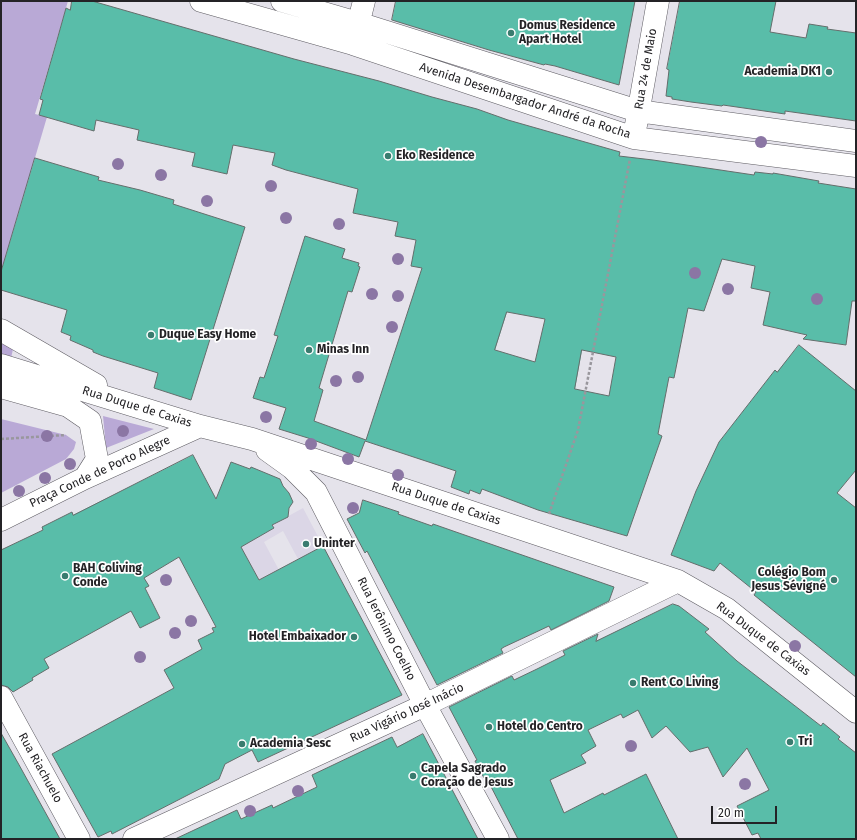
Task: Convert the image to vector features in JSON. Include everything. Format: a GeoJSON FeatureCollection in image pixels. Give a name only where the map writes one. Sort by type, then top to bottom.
{"type":"FeatureCollection","features":[{"type":"Feature","properties":{"kind":"street","name":"Avenida Desembargador André da Rocha"},"geometry":{"type":"LineString","coordinates":[[201,1],[353,44],[634,138],[856,166]]}},
{"type":"Feature","properties":{"kind":"street","name":"Avenida Desembargador André da Rocha"},"geometry":{"type":"LineString","coordinates":[[282,1],[358,23],[638,111],[856,141]]}},
{"type":"Feature","properties":{"kind":"street"},"geometry":{"type":"LineString","coordinates":[[353,44],[364,1]]}},
{"type":"Feature","properties":{"kind":"street","name":"Rua 24 de Maio"},"geometry":{"type":"LineString","coordinates":[[634,138],[658,1]]}},
{"type":"Feature","properties":{"kind":"street"},"geometry":{"type":"LineString","coordinates":[[1,330],[128,404]]}},
{"type":"Feature","properties":{"kind":"street","name":"Rua Duque de Caxias"},"geometry":{"type":"LineString","coordinates":[[1,366],[200,426],[252,439],[678,581],[727,609],[856,712]]}},
{"type":"Feature","properties":{"kind":"street","name":"Rua Duque de Caxias"},"geometry":{"type":"LineString","coordinates":[[1,387],[68,406],[90,421],[97,459],[85,478]]}},
{"type":"Feature","properties":{"kind":"street","name":"Praça Conde de Porto Alegre"},"geometry":{"type":"LineString","coordinates":[[1,520],[85,478],[200,426]]}},
{"type":"Feature","properties":{"kind":"street","name":"Rua Jerônimo Coelho"},"geometry":{"type":"LineString","coordinates":[[252,439],[292,468],[316,492],[425,705],[498,839]]}},
{"type":"Feature","properties":{"kind":"street","name":"Rua Vigário José Inácio"},"geometry":{"type":"LineString","coordinates":[[134,839],[425,705],[678,581]]}},
{"type":"Feature","properties":{"kind":"street","name":"Rua Riachuelo"},"geometry":{"type":"LineString","coordinates":[[1,697],[79,839]]}},
{"type":"Feature","properties":{"kind":"path"},"geometry":{"type":"LineString","coordinates":[[543,536],[578,430],[634,138]]}},
{"type":"Feature","properties":{"kind":"path"},"geometry":{"type":"LineString","coordinates":[[1,439],[66,435]]}},
{"type":"Feature","properties":{"kind":"shaded area"},"geometry":{"type":"Polygon","coordinates":[[[1,1],[68,1],[35,114],[47,117],[1,273],[1,1]]]}},
{"type":"Feature","properties":{"kind":"shaded area"},"geometry":{"type":"Polygon","coordinates":[[[1,343],[13,349],[10,363],[1,361],[1,343]]]}},
{"type":"Feature","properties":{"kind":"shaded area"},"geometry":{"type":"Polygon","coordinates":[[[103,416],[154,429],[106,448],[103,416]]]}},
{"type":"Feature","properties":{"kind":"shaded area"},"geometry":{"type":"Polygon","coordinates":[[[1,419],[66,435],[76,442],[74,449],[66,459],[1,493],[1,419]]]}},
{"type":"Feature","properties":{"kind":"shaded area","name":"Uninter"},"geometry":{"type":"Polygon","coordinates":[[[303,508],[323,546],[298,559],[283,531],[264,542],[279,570],[259,580],[232,530],[255,539],[274,528],[272,525],[303,508]]]}},
{"type":"Feature","properties":{"kind":"building"},"geometry":{"type":"Polygon","coordinates":[[[72,1],[92,1],[294,59],[477,109],[508,120],[620,152],[619,156],[754,175],[755,172],[773,173],[819,181],[818,183],[856,189],[856,301],[852,301],[846,345],[803,339],[807,335],[763,325],[770,292],[751,288],[755,266],[722,259],[704,311],[688,308],[674,378],[669,377],[658,434],[662,436],[627,536],[538,510],[482,489],[480,494],[470,490],[469,494],[451,487],[456,471],[365,441],[359,457],[279,429],[286,408],[253,398],[260,377],[264,378],[278,336],[274,335],[305,236],[345,249],[342,258],[359,263],[358,266],[360,267],[352,292],[348,291],[319,388],[323,390],[314,421],[366,440],[422,268],[411,266],[416,240],[395,236],[398,222],[353,213],[358,189],[272,165],[275,153],[233,145],[227,174],[192,166],[195,153],[137,140],[139,130],[96,120],[94,131],[39,115],[43,100],[40,99],[66,8],[70,10],[72,1]],[[507,312],[495,350],[535,362],[545,319],[507,312]],[[582,350],[575,389],[609,396],[616,357],[582,350]]]}},
{"type":"Feature","properties":{"kind":"building"},"geometry":{"type":"Polygon","coordinates":[[[396,1],[635,1],[619,85],[555,66],[544,65],[489,50],[392,20],[396,1]]]}},
{"type":"Feature","properties":{"kind":"building"},"geometry":{"type":"Polygon","coordinates":[[[680,1],[776,1],[770,32],[806,38],[809,24],[828,27],[827,29],[856,33],[856,121],[785,111],[785,114],[691,102],[672,99],[672,97],[666,96],[669,70],[667,69],[680,1]]]}},
{"type":"Feature","properties":{"kind":"building"},"geometry":{"type":"Polygon","coordinates":[[[35,158],[99,177],[98,180],[174,200],[173,204],[245,227],[191,400],[154,388],[158,373],[103,356],[70,340],[71,336],[61,332],[67,310],[1,290],[1,272],[35,158]]]}},
{"type":"Feature","properties":{"kind":"building"},"geometry":{"type":"Polygon","coordinates":[[[799,345],[856,391],[856,470],[837,493],[856,508],[856,677],[754,595],[756,592],[720,563],[714,571],[671,555],[696,491],[719,442],[775,370],[777,372],[799,345]]]}},
{"type":"Feature","properties":{"kind":"building"},"geometry":{"type":"Polygon","coordinates":[[[193,455],[216,499],[231,462],[250,469],[251,467],[280,479],[293,502],[289,508],[288,517],[272,525],[274,528],[241,547],[259,580],[323,546],[402,695],[258,762],[252,750],[225,764],[219,779],[112,834],[111,831],[98,837],[52,754],[174,688],[164,670],[202,649],[198,640],[214,632],[212,628],[216,627],[179,557],[144,578],[149,586],[145,588],[160,618],[140,628],[131,611],[44,659],[49,668],[13,692],[8,687],[1,685],[1,550],[43,530],[42,527],[72,512],[73,515],[193,455]]]}},
{"type":"Feature","properties":{"kind":"building"},"geometry":{"type":"Polygon","coordinates":[[[363,500],[399,512],[398,514],[432,526],[433,524],[614,587],[609,601],[551,630],[549,626],[504,647],[501,649],[503,653],[437,685],[367,551],[365,553],[347,519],[359,513],[363,500]]]}},
{"type":"Feature","properties":{"kind":"building"},"geometry":{"type":"Polygon","coordinates":[[[673,604],[679,606],[709,629],[705,632],[737,661],[821,726],[823,723],[840,737],[838,739],[856,753],[856,839],[761,839],[758,833],[752,835],[737,806],[769,790],[747,748],[723,777],[708,747],[690,752],[666,726],[652,738],[638,710],[623,718],[621,714],[588,730],[596,746],[581,755],[586,763],[550,780],[564,813],[603,793],[604,795],[646,774],[678,839],[518,839],[486,777],[484,778],[475,761],[477,760],[449,707],[512,676],[514,680],[537,669],[565,655],[563,651],[598,634],[596,641],[673,604]]]}},
{"type":"Feature","properties":{"kind":"building"},"geometry":{"type":"Polygon","coordinates":[[[1,733],[18,763],[60,839],[1,839],[1,733]]]}},
{"type":"Feature","properties":{"kind":"building"},"geometry":{"type":"Polygon","coordinates":[[[423,734],[478,839],[175,839],[237,810],[241,819],[272,805],[273,808],[317,787],[312,775],[392,737],[397,747],[423,734]]]}},
{"type":"Feature","properties":{"kind":"place","name":"Domus Residence Apart Hotel"},"geometry":{"type":"Point","coordinates":[511,33]}},
{"type":"Feature","properties":{"kind":"place","name":"Academia DK1"},"geometry":{"type":"Point","coordinates":[829,72]}},
{"type":"Feature","properties":{"kind":"place","name":"Eko Residence"},"geometry":{"type":"Point","coordinates":[388,156]}},
{"type":"Feature","properties":{"kind":"place","name":"Duque Easy Home"},"geometry":{"type":"Point","coordinates":[151,335]}},
{"type":"Feature","properties":{"kind":"place","name":"Minas Inn"},"geometry":{"type":"Point","coordinates":[309,350]}},
{"type":"Feature","properties":{"kind":"place","name":"Uninter"},"geometry":{"type":"Point","coordinates":[306,544]}},
{"type":"Feature","properties":{"kind":"place","name":"BAH Coliving Conde"},"geometry":{"type":"Point","coordinates":[65,576]}},
{"type":"Feature","properties":{"kind":"place","name":"Colégio Bom Jesus Sévigné"},"geometry":{"type":"Point","coordinates":[834,580]}},
{"type":"Feature","properties":{"kind":"place","name":"Hotel Embaixador"},"geometry":{"type":"Point","coordinates":[354,637]}},
{"type":"Feature","properties":{"kind":"place","name":"Rent Co Living"},"geometry":{"type":"Point","coordinates":[633,683]}},
{"type":"Feature","properties":{"kind":"place","name":"Hotel do Centro"},"geometry":{"type":"Point","coordinates":[489,727]}},
{"type":"Feature","properties":{"kind":"place","name":"Tri"},"geometry":{"type":"Point","coordinates":[790,742]}},
{"type":"Feature","properties":{"kind":"place","name":"Academia Sesc"},"geometry":{"type":"Point","coordinates":[242,744]}},
{"type":"Feature","properties":{"kind":"place","name":"Capela Sagrado Coração de Jesus"},"geometry":{"type":"Point","coordinates":[413,776]}}]}
